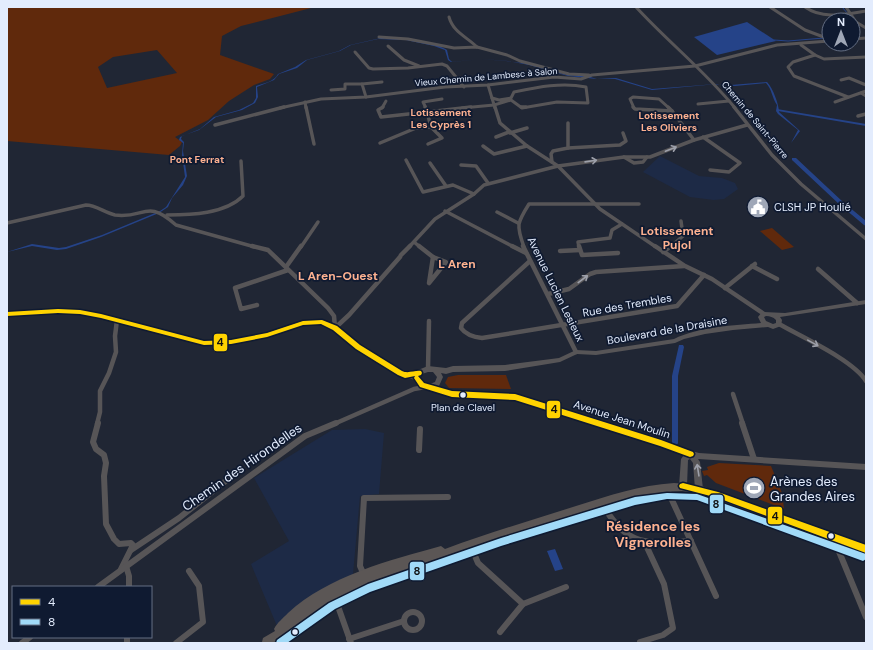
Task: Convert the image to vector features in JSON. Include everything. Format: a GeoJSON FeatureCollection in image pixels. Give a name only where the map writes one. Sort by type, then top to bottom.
{"type":"FeatureCollection","features":[{"type":"Feature","properties":{"kind":"main road"},"geometry":{"type":"LineString","coordinates":[[267,643],[287,621],[332,589],[429,554],[470,544],[601,502],[633,493],[666,487],[683,486],[700,489],[866,550]]}},
{"type":"Feature","properties":{"kind":"main road"},"geometry":{"type":"LineString","coordinates":[[267,643],[334,595],[364,578]]}},
{"type":"Feature","properties":{"kind":"street","name":"Chemin de Saint-Pierre"},"geometry":{"type":"LineString","coordinates":[[636,7],[656,29],[730,101],[747,125],[801,184],[866,239]]}},
{"type":"Feature","properties":{"kind":"street"},"geometry":{"type":"LineString","coordinates":[[770,7],[805,30],[821,37]]}},
{"type":"Feature","properties":{"kind":"street"},"geometry":{"type":"LineString","coordinates":[[805,7],[810,12],[821,14]]}},
{"type":"Feature","properties":{"kind":"street"},"geometry":{"type":"LineString","coordinates":[[449,17],[450,21],[461,35],[473,43],[477,48]]}},
{"type":"Feature","properties":{"kind":"street"},"geometry":{"type":"LineString","coordinates":[[378,37],[408,39],[454,48],[477,48],[507,55],[520,61],[573,75],[590,76]]}},
{"type":"Feature","properties":{"kind":"street","name":"Vieux Chemin de Lambesc à Salon"},"geometry":{"type":"LineString","coordinates":[[215,125],[238,118],[274,111],[321,99],[366,97],[445,87],[488,85],[554,77],[590,76],[695,66],[777,45],[821,41]]}},
{"type":"Feature","properties":{"kind":"street"},"geometry":{"type":"LineString","coordinates":[[388,46],[404,60],[420,66]]}},
{"type":"Feature","properties":{"kind":"street"},"geometry":{"type":"LineString","coordinates":[[801,46],[824,59],[866,57]]}},
{"type":"Feature","properties":{"kind":"street"},"geometry":{"type":"LineString","coordinates":[[355,52],[369,68],[373,70],[442,64],[447,66],[464,87]]}},
{"type":"Feature","properties":{"kind":"street"},"geometry":{"type":"LineString","coordinates":[[815,55],[793,62],[788,67],[790,72],[794,76],[848,96]]}},
{"type":"Feature","properties":{"kind":"street"},"geometry":{"type":"LineString","coordinates":[[840,80],[849,78],[866,85]]}},
{"type":"Feature","properties":{"kind":"street"},"geometry":{"type":"LineString","coordinates":[[331,90],[345,89],[345,84],[347,82],[362,84],[382,82]]}},
{"type":"Feature","properties":{"kind":"street"},"geometry":{"type":"LineString","coordinates":[[362,84],[366,97]]}},
{"type":"Feature","properties":{"kind":"street"},"geometry":{"type":"LineString","coordinates":[[488,85],[499,122],[527,146],[558,166],[595,204],[663,252],[725,288],[755,309],[773,327],[785,314]]}},
{"type":"Feature","properties":{"kind":"street"},"geometry":{"type":"LineString","coordinates":[[492,98],[499,100],[511,99],[522,108],[557,102],[588,103],[586,87],[564,85],[514,92],[511,99]]}},
{"type":"Feature","properties":{"kind":"street"},"geometry":{"type":"LineString","coordinates":[[835,102],[848,96],[866,91]]}},
{"type":"Feature","properties":{"kind":"street"},"geometry":{"type":"LineString","coordinates":[[861,93],[866,97]]}},
{"type":"Feature","properties":{"kind":"street"},"geometry":{"type":"LineString","coordinates":[[672,111],[632,108],[630,99],[633,97],[659,99],[672,111],[694,140]]}},
{"type":"Feature","properties":{"kind":"street"},"geometry":{"type":"LineString","coordinates":[[428,144],[442,138],[431,127],[423,102],[442,99]]}},
{"type":"Feature","properties":{"kind":"street"},"geometry":{"type":"LineString","coordinates":[[386,102],[383,108],[378,110],[381,117],[494,105],[511,99]]}},
{"type":"Feature","properties":{"kind":"street"},"geometry":{"type":"LineString","coordinates":[[698,104],[730,101]]}},
{"type":"Feature","properties":{"kind":"street"},"geometry":{"type":"LineString","coordinates":[[305,102],[314,144]]}},
{"type":"Feature","properties":{"kind":"street"},"geometry":{"type":"LineString","coordinates":[[858,116],[866,114]]}},
{"type":"Feature","properties":{"kind":"street"},"geometry":{"type":"LineString","coordinates":[[568,123],[568,148]]}},
{"type":"Feature","properties":{"kind":"street"},"geometry":{"type":"LineString","coordinates":[[335,328],[431,222],[474,194],[484,184],[558,166],[624,157],[647,157],[703,137],[747,125]]}},
{"type":"Feature","properties":{"kind":"street"},"geometry":{"type":"LineString","coordinates":[[380,143],[416,128],[431,127]]}},
{"type":"Feature","properties":{"kind":"street"},"geometry":{"type":"LineString","coordinates":[[496,137],[527,128]]}},
{"type":"Feature","properties":{"kind":"street"},"geometry":{"type":"LineString","coordinates":[[552,162],[551,154],[553,151],[568,148],[620,145],[626,141],[624,133]]}},
{"type":"Feature","properties":{"kind":"street"},"geometry":{"type":"LineString","coordinates":[[703,137],[740,163],[740,165],[729,172],[710,170]]}},
{"type":"Feature","properties":{"kind":"street"},"geometry":{"type":"LineString","coordinates":[[483,146],[494,154],[527,146]]}},
{"type":"Feature","properties":{"kind":"street"},"geometry":{"type":"LineString","coordinates":[[624,157],[636,163],[643,162],[647,157]]}},
{"type":"Feature","properties":{"kind":"street"},"geometry":{"type":"LineString","coordinates":[[406,160],[424,192],[453,185],[474,194]]}},
{"type":"Feature","properties":{"kind":"street"},"geometry":{"type":"LineString","coordinates":[[167,215],[197,214],[214,211],[240,199],[243,196],[241,161]]}},
{"type":"Feature","properties":{"kind":"street"},"geometry":{"type":"LineString","coordinates":[[430,163],[446,186]]}},
{"type":"Feature","properties":{"kind":"street"},"geometry":{"type":"LineString","coordinates":[[461,165],[473,165],[478,167],[488,183]]}},
{"type":"Feature","properties":{"kind":"street"},"geometry":{"type":"LineString","coordinates":[[497,212],[518,223],[529,204],[639,204]]}},
{"type":"Feature","properties":{"kind":"street"},"geometry":{"type":"LineString","coordinates":[[7,223],[40,214],[87,205],[110,214],[118,215],[151,210],[160,211],[167,215],[176,225],[187,229],[268,250],[328,308],[334,316],[335,328]]}},
{"type":"Feature","properties":{"kind":"street"},"geometry":{"type":"LineString","coordinates":[[445,212],[526,253]]}},
{"type":"Feature","properties":{"kind":"street"},"geometry":{"type":"LineString","coordinates":[[663,252],[683,236],[681,221]]}},
{"type":"Feature","properties":{"kind":"street"},"geometry":{"type":"LineString","coordinates":[[257,305],[241,309],[235,288],[287,268],[318,222]]}},
{"type":"Feature","properties":{"kind":"street","name":"Avenue Lucien Lesieux"},"geometry":{"type":"LineString","coordinates":[[518,223],[518,231],[526,253],[576,352]]}},
{"type":"Feature","properties":{"kind":"street"},"geometry":{"type":"LineString","coordinates":[[618,252],[582,255],[578,242],[608,239],[610,238],[612,230],[622,224]]}},
{"type":"Feature","properties":{"kind":"street"},"geometry":{"type":"LineString","coordinates":[[414,242],[433,257],[446,262],[429,283],[433,257]]}},
{"type":"Feature","properties":{"kind":"street"},"geometry":{"type":"LineString","coordinates":[[560,251],[580,250]]}},
{"type":"Feature","properties":{"kind":"street","name":"Rue des Trembles"},"geometry":{"type":"LineString","coordinates":[[530,261],[462,323],[461,328],[466,334],[473,337],[482,338],[677,306],[704,275]]}},
{"type":"Feature","properties":{"kind":"street"},"geometry":{"type":"LineString","coordinates":[[725,288],[753,265],[777,280]]}},
{"type":"Feature","properties":{"kind":"street"},"geometry":{"type":"LineString","coordinates":[[548,294],[569,289],[590,274],[596,272],[685,266]]}},
{"type":"Feature","properties":{"kind":"street"},"geometry":{"type":"LineString","coordinates":[[818,269],[857,303]]}},
{"type":"Feature","properties":{"kind":"street"},"geometry":{"type":"LineString","coordinates":[[764,319],[773,315],[866,302]]}},
{"type":"Feature","properties":{"kind":"street"},"geometry":{"type":"LineString","coordinates":[[7,314],[80,312],[117,320],[204,343],[231,342],[267,336],[303,323],[312,321],[322,322],[335,328],[358,347],[396,371],[418,378]]}},
{"type":"Feature","properties":{"kind":"street"},"geometry":{"type":"LineString","coordinates":[[773,315],[779,322],[850,364],[861,373],[866,381]]}},
{"type":"Feature","properties":{"kind":"street","name":"Boulevard de la Draisine"},"geometry":{"type":"LineString","coordinates":[[431,369],[446,371],[453,369],[506,368],[560,360],[576,352],[596,353],[675,341],[680,337],[750,326],[764,319]]}},
{"type":"Feature","properties":{"kind":"street"},"geometry":{"type":"LineString","coordinates":[[117,320],[115,336],[116,352],[109,373],[100,391],[100,412],[93,442],[96,449],[104,456],[106,463],[104,476],[106,524],[114,539],[119,544],[133,545],[120,571]]}},
{"type":"Feature","properties":{"kind":"street"},"geometry":{"type":"LineString","coordinates":[[429,321],[431,369],[439,379],[443,392]]}},
{"type":"Feature","properties":{"kind":"street"},"geometry":{"type":"LineString","coordinates":[[414,389],[418,378],[431,369]]}},
{"type":"Feature","properties":{"kind":"street"},"geometry":{"type":"LineString","coordinates":[[428,387],[439,379],[446,371]]}},
{"type":"Feature","properties":{"kind":"street","name":"Avenue Jean Moulin"},"geometry":{"type":"LineString","coordinates":[[418,378],[428,387],[452,394],[515,397],[699,456],[866,467]]}},
{"type":"Feature","properties":{"kind":"street","name":"Chemin des Hirondelles"},"geometry":{"type":"LineString","coordinates":[[99,586],[305,436],[414,389],[428,387]]}},
{"type":"Feature","properties":{"kind":"street"},"geometry":{"type":"LineString","coordinates":[[733,394],[754,459]]}},
{"type":"Feature","properties":{"kind":"street"},"geometry":{"type":"LineString","coordinates":[[419,450],[420,429]]}},
{"type":"Feature","properties":{"kind":"street"},"geometry":{"type":"LineString","coordinates":[[683,486],[685,459],[690,454],[696,462],[700,489]]}},
{"type":"Feature","properties":{"kind":"street"},"geometry":{"type":"LineString","coordinates":[[131,550],[179,518],[237,472]]}},
{"type":"Feature","properties":{"kind":"street"},"geometry":{"type":"LineString","coordinates":[[666,487],[716,596]]}},
{"type":"Feature","properties":{"kind":"street"},"geometry":{"type":"LineString","coordinates":[[364,578],[360,566],[364,498],[448,497]]}},
{"type":"Feature","properties":{"kind":"street"},"geometry":{"type":"LineString","coordinates":[[601,502],[615,524],[625,535],[645,543],[691,541]]}},
{"type":"Feature","properties":{"kind":"street"},"geometry":{"type":"LineString","coordinates":[[833,537],[866,617]]}},
{"type":"Feature","properties":{"kind":"street"},"geometry":{"type":"LineString","coordinates":[[640,642],[663,634],[673,628],[664,584],[645,543]]}},
{"type":"Feature","properties":{"kind":"street"},"geometry":{"type":"LineString","coordinates":[[470,544],[478,564],[524,604]]}},
{"type":"Feature","properties":{"kind":"street"},"geometry":{"type":"LineString","coordinates":[[126,566],[129,576],[128,586]]}},
{"type":"Feature","properties":{"kind":"street"},"geometry":{"type":"LineString","coordinates":[[176,643],[202,622],[199,586],[189,571]]}},
{"type":"Feature","properties":{"kind":"street"},"geometry":{"type":"LineString","coordinates":[[500,632],[524,604],[566,587]]}},
{"type":"Feature","properties":{"kind":"street"},"geometry":{"type":"LineString","coordinates":[[334,595],[350,641],[404,621]]}},
{"type":"Feature","properties":{"kind":"shaded area"},"geometry":{"type":"Polygon","coordinates":[[[7,7],[315,7],[241,26],[222,36],[220,55],[274,74],[270,79],[254,85],[229,101],[208,120],[175,137],[182,142],[180,146],[169,155],[7,141],[7,7]],[[157,50],[113,57],[98,67],[107,88],[177,73],[157,50]]]}},
{"type":"Feature","properties":{"kind":"shaded area"},"geometry":{"type":"Polygon","coordinates":[[[660,156],[699,176],[722,178],[735,183],[738,189],[724,199],[714,200],[690,197],[643,172],[660,156]]]}},
{"type":"Feature","properties":{"kind":"shaded area"},"geometry":{"type":"Polygon","coordinates":[[[772,228],[794,247],[782,250],[760,231],[772,228]]]}},
{"type":"Feature","properties":{"kind":"shaded area"},"geometry":{"type":"Polygon","coordinates":[[[458,375],[506,375],[511,389],[449,388],[445,383],[448,377],[458,375]]]}},
{"type":"Feature","properties":{"kind":"shaded area"},"geometry":{"type":"Polygon","coordinates":[[[365,429],[384,433],[379,494],[360,496],[353,574],[277,626],[251,564],[289,541],[254,478],[332,430],[365,429]]]}},
{"type":"Feature","properties":{"kind":"shaded area","name":"Arènes des Grandes Aires"},"geometry":{"type":"Polygon","coordinates":[[[719,463],[771,466],[782,493],[784,509],[716,483],[707,475],[704,476],[702,471],[708,470],[707,467],[719,463]]]}},
{"type":"Feature","properties":{"kind":"water"},"geometry":{"type":"Polygon","coordinates":[[[747,22],[776,41],[717,55],[694,37],[747,22]]]}},
{"type":"Feature","properties":{"kind":"water"},"geometry":{"type":"Polygon","coordinates":[[[381,38],[406,40],[378,39],[351,45],[340,51],[307,60],[297,68],[279,74],[274,80],[257,87],[258,97],[255,103],[242,110],[216,117],[199,130],[186,134],[200,129],[214,117],[239,110],[253,103],[256,98],[256,86],[271,81],[278,74],[295,67],[306,60],[339,51],[350,45],[381,38]]]}},
{"type":"Feature","properties":{"kind":"water"},"geometry":{"type":"Polygon","coordinates":[[[406,40],[425,42],[441,47],[447,50],[449,59],[452,62],[448,60],[445,50],[406,40]]]}},
{"type":"Feature","properties":{"kind":"water"},"geometry":{"type":"Polygon","coordinates":[[[512,62],[530,64],[567,75],[587,76],[597,79],[568,76],[529,65],[512,62]]]}},
{"type":"Feature","properties":{"kind":"water"},"geometry":{"type":"Polygon","coordinates":[[[616,78],[652,89],[717,84],[652,90],[615,79],[597,79],[616,78]]]}},
{"type":"Feature","properties":{"kind":"water"},"geometry":{"type":"Polygon","coordinates":[[[767,82],[775,97],[779,112],[800,131],[791,143],[798,130],[778,114],[776,111],[777,105],[770,88],[766,83],[735,86],[718,84],[731,85],[767,82]]]}},
{"type":"Feature","properties":{"kind":"water"},"geometry":{"type":"Polygon","coordinates":[[[182,136],[181,139],[184,142],[183,151],[187,176],[183,185],[172,198],[168,207],[159,213],[101,237],[66,249],[57,250],[32,246],[7,252],[32,244],[59,248],[66,247],[102,235],[160,211],[166,207],[185,177],[182,155],[183,143],[179,140],[182,136]]]}},
{"type":"Feature","properties":{"kind":"water"},"geometry":{"type":"Polygon","coordinates":[[[555,549],[563,569],[555,571],[547,551],[555,549]]]}},
{"type":"Feature","properties":{"kind":"waterway"},"geometry":{"type":"LineString","coordinates":[[842,7],[846,12]]}},
{"type":"Feature","properties":{"kind":"waterway"},"geometry":{"type":"LineString","coordinates":[[774,40],[788,41],[821,38]]}},
{"type":"Feature","properties":{"kind":"waterway"},"geometry":{"type":"LineString","coordinates":[[778,110],[866,125]]}},
{"type":"Feature","properties":{"kind":"waterway"},"geometry":{"type":"LineString","coordinates":[[794,159],[866,224]]}},
{"type":"Feature","properties":{"kind":"waterway"},"geometry":{"type":"LineString","coordinates":[[675,443],[675,376],[681,347]]}},
{"type":"Feature","properties":{"kind":"transit line","name":"4"},"geometry":{"type":"LineString","coordinates":[[7,314],[58,311],[80,312],[101,316],[204,343],[231,342],[267,335],[303,323],[322,322],[335,328],[358,347],[400,373],[405,375],[419,373]]}},
{"type":"Feature","properties":{"kind":"transit line","name":"4"},"geometry":{"type":"LineString","coordinates":[[417,378],[422,385],[452,394],[515,397],[661,443],[690,454]]}},
{"type":"Feature","properties":{"kind":"transit line","name":"4"},"geometry":{"type":"LineString","coordinates":[[683,486],[718,495],[866,549]]}},
{"type":"Feature","properties":{"kind":"transit line","name":"8"},"geometry":{"type":"LineString","coordinates":[[280,643],[332,606],[368,588],[501,542],[635,501],[667,496],[697,497],[863,557]]}},
{"type":"Feature","properties":{"kind":"place","name":"CLSH JP Houlié"},"geometry":{"type":"Point","coordinates":[758,207]}},
{"type":"Feature","properties":{"kind":"place","name":"Plan de Clavel"},"geometry":{"type":"Point","coordinates":[463,395]}},
{"type":"Feature","properties":{"kind":"place","name":"Arènes des Grandes Aires"},"geometry":{"type":"Point","coordinates":[754,488]}},
{"type":"Feature","properties":{"kind":"district","name":"Lotissement Les Cyprès 1"},"geometry":{"type":"Point","coordinates":[441,118]}},
{"type":"Feature","properties":{"kind":"district","name":"Lotissement Les Oliviers"},"geometry":{"type":"Point","coordinates":[669,120]}},
{"type":"Feature","properties":{"kind":"district","name":"Pont Ferrat"},"geometry":{"type":"Point","coordinates":[197,159]}},
{"type":"Feature","properties":{"kind":"district","name":"Lotissement Pujol"},"geometry":{"type":"Point","coordinates":[677,238]}},
{"type":"Feature","properties":{"kind":"district","name":"L Aren"},"geometry":{"type":"Point","coordinates":[457,264]}},
{"type":"Feature","properties":{"kind":"district","name":"L Aren-Ouest"},"geometry":{"type":"Point","coordinates":[338,276]}},
{"type":"Feature","properties":{"kind":"district","name":"Résidence les Vignerolles"},"geometry":{"type":"Point","coordinates":[653,534]}}]}
